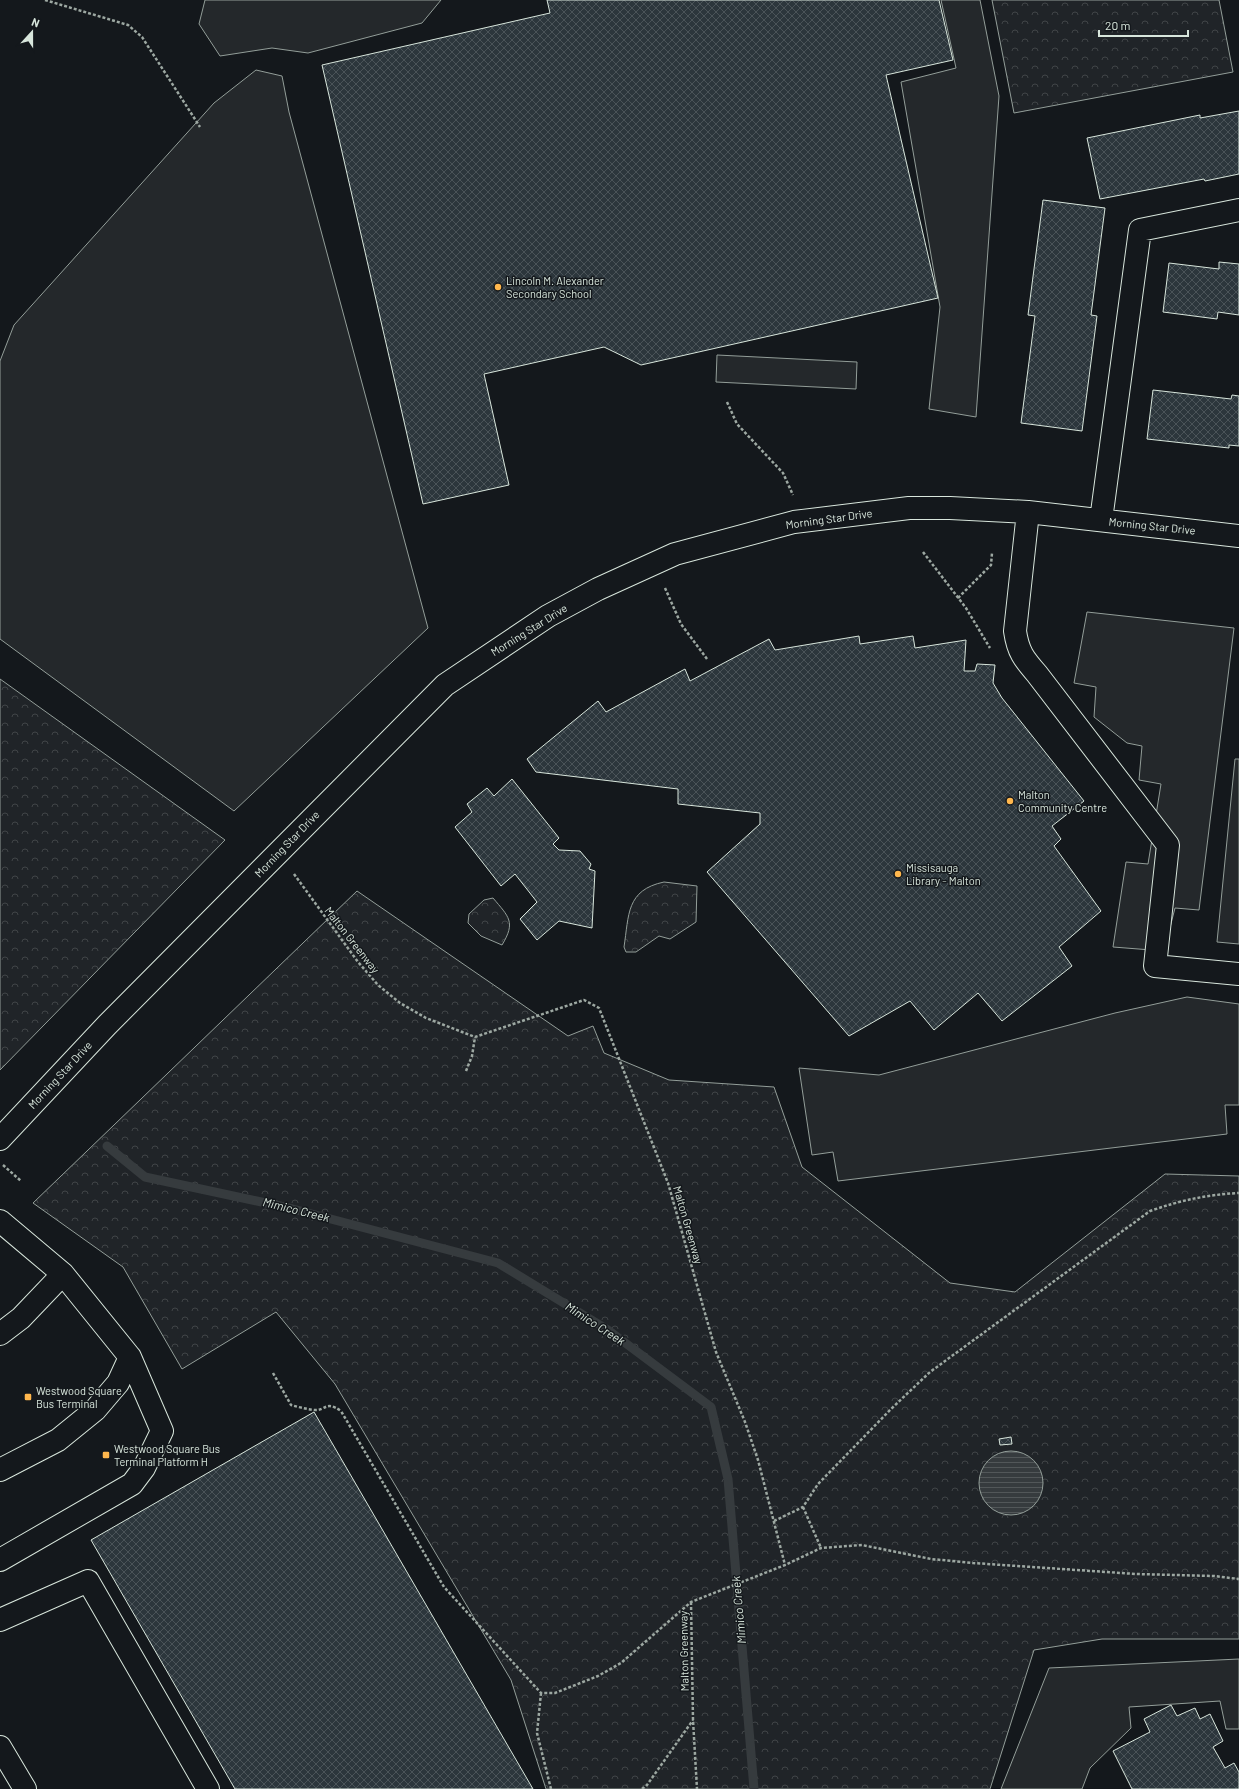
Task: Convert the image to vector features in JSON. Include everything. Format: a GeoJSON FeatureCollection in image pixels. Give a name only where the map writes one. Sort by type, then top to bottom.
{"type":"FeatureCollection","features":[{"type":"Feature","properties":{"kind":"street"},"geometry":{"type":"LineString","coordinates":[[1101,520],[1140,230],[1239,210]]}},
{"type":"Feature","properties":{"kind":"street","name":"Morning Star Drive"},"geometry":{"type":"LineString","coordinates":[[0,1139],[107,1025],[445,685],[548,616],[598,589],[674,554],[794,522],[909,508],[950,508],[1028,512],[1239,536]]}},
{"type":"Feature","properties":{"kind":"street"},"geometry":{"type":"LineString","coordinates":[[1028,512],[1016,631],[1017,645],[1023,658],[1037,674],[1168,845],[1155,966],[1239,974]]}},
{"type":"Feature","properties":{"kind":"street"},"geometry":{"type":"LineString","coordinates":[[0,1221],[33,1247],[63,1274],[130,1357],[162,1431],[144,1468],[132,1484],[0,1560]]}},
{"type":"Feature","properties":{"kind":"street"},"geometry":{"type":"LineString","coordinates":[[0,1334],[22,1318],[63,1274]]}},
{"type":"Feature","properties":{"kind":"street"},"geometry":{"type":"LineString","coordinates":[[0,1470],[58,1440],[96,1410],[118,1383],[130,1357]]}},
{"type":"Feature","properties":{"kind":"street"},"geometry":{"type":"LineString","coordinates":[[0,1620],[88,1581],[208,1789]]}},
{"type":"Feature","properties":{"kind":"street"},"geometry":{"type":"LineString","coordinates":[[0,1747],[25,1789]]}},
{"type":"Feature","properties":{"kind":"path"},"geometry":{"type":"LineString","coordinates":[[45,0],[128,25],[142,36],[200,127]]}},
{"type":"Feature","properties":{"kind":"path"},"geometry":{"type":"LineString","coordinates":[[727,402],[737,424],[783,473],[804,521]]}},
{"type":"Feature","properties":{"kind":"path"},"geometry":{"type":"LineString","coordinates":[[923,552],[970,614],[991,651]]}},
{"type":"Feature","properties":{"kind":"path"},"geometry":{"type":"LineString","coordinates":[[958,598],[992,565],[992,553]]}},
{"type":"Feature","properties":{"kind":"path"},"geometry":{"type":"LineString","coordinates":[[654,564],[682,624],[707,659]]}},
{"type":"Feature","properties":{"kind":"path","name":"Malton Greenway"},"geometry":{"type":"LineString","coordinates":[[280,852],[334,931],[378,985],[400,1003],[426,1018],[475,1037],[584,1000],[599,1008],[668,1183],[716,1352],[758,1460],[785,1565],[691,1602],[693,1720],[697,1789]]}},
{"type":"Feature","properties":{"kind":"path"},"geometry":{"type":"LineString","coordinates":[[466,1071],[472,1056],[475,1037]]}},
{"type":"Feature","properties":{"kind":"path"},"geometry":{"type":"LineString","coordinates":[[0,1162],[21,1181]]}},
{"type":"Feature","properties":{"kind":"path"},"geometry":{"type":"LineString","coordinates":[[774,1521],[804,1507],[818,1484],[891,1409],[930,1372],[1150,1211],[1177,1201],[1205,1195],[1239,1193]]}},
{"type":"Feature","properties":{"kind":"path"},"geometry":{"type":"LineString","coordinates":[[273,1373],[291,1405],[315,1410],[326,1405],[334,1406],[341,1411],[444,1588],[541,1693],[555,1693],[598,1676],[621,1663],[691,1602]]}},
{"type":"Feature","properties":{"kind":"path"},"geometry":{"type":"LineString","coordinates":[[804,1507],[821,1548]]}},
{"type":"Feature","properties":{"kind":"path"},"geometry":{"type":"LineString","coordinates":[[785,1565],[821,1548],[862,1545],[931,1560],[1136,1574],[1214,1576],[1239,1580]]}},
{"type":"Feature","properties":{"kind":"path"},"geometry":{"type":"LineString","coordinates":[[541,1693],[537,1733],[551,1789]]}},
{"type":"Feature","properties":{"kind":"path"},"geometry":{"type":"LineString","coordinates":[[642,1789],[647,1785],[693,1720]]}},
{"type":"Feature","properties":{"kind":"green space"},"geometry":{"type":"Polygon","coordinates":[[[992,0],[1219,0],[1233,72],[1014,113],[992,0]]]}},
{"type":"Feature","properties":{"kind":"green space"},"geometry":{"type":"Polygon","coordinates":[[[0,679],[225,840],[0,1070],[0,679]]]}},
{"type":"Feature","properties":{"kind":"green space"},"geometry":{"type":"Polygon","coordinates":[[[664,882],[697,886],[696,922],[670,939],[659,936],[636,952],[626,952],[624,947],[627,924],[629,914],[636,898],[642,891],[664,882]]]}},
{"type":"Feature","properties":{"kind":"green space"},"geometry":{"type":"Polygon","coordinates":[[[357,891],[568,1036],[593,1026],[604,1053],[669,1080],[774,1087],[802,1167],[950,1283],[1015,1292],[1165,1174],[1239,1176],[1239,1639],[1102,1639],[1034,1650],[990,1789],[546,1789],[511,1680],[335,1384],[276,1312],[182,1369],[123,1267],[33,1203],[357,891]]]}},
{"type":"Feature","properties":{"kind":"green space"},"geometry":{"type":"Polygon","coordinates":[[[493,898],[507,915],[510,925],[509,931],[502,945],[481,936],[468,923],[469,914],[484,900],[493,898]]]}},
{"type":"Feature","properties":{"kind":"shaded area"},"geometry":{"type":"Polygon","coordinates":[[[205,0],[441,0],[422,23],[308,53],[272,48],[220,56],[199,24],[205,0]]]}},
{"type":"Feature","properties":{"kind":"shaded area"},"geometry":{"type":"Polygon","coordinates":[[[941,0],[980,0],[999,96],[976,417],[929,409],[940,307],[901,82],[956,68],[941,0]]]}},
{"type":"Feature","properties":{"kind":"shaded area"},"geometry":{"type":"Polygon","coordinates":[[[256,70],[282,76],[289,112],[428,628],[234,811],[0,639],[0,361],[14,325],[214,103],[256,70]]]}},
{"type":"Feature","properties":{"kind":"shaded area"},"geometry":{"type":"Polygon","coordinates":[[[717,355],[857,362],[856,389],[716,382],[717,355]]]}},
{"type":"Feature","properties":{"kind":"shaded area"},"geometry":{"type":"Polygon","coordinates":[[[1087,612],[1234,628],[1199,910],[1175,908],[1164,951],[1113,947],[1126,862],[1148,864],[1161,784],[1139,780],[1142,746],[1127,743],[1094,717],[1096,687],[1074,683],[1087,612]]]}},
{"type":"Feature","properties":{"kind":"shaded area"},"geometry":{"type":"Polygon","coordinates":[[[1235,759],[1239,759],[1239,944],[1217,942],[1235,759]]]}},
{"type":"Feature","properties":{"kind":"shaded area"},"geometry":{"type":"Polygon","coordinates":[[[1187,997],[1239,1004],[1239,1105],[1225,1105],[1227,1134],[838,1181],[833,1152],[812,1155],[799,1068],[879,1075],[1115,1013],[1187,997]]]}},
{"type":"Feature","properties":{"kind":"shaded area"},"geometry":{"type":"Polygon","coordinates":[[[1005,1451],[1017,1451],[1034,1460],[1041,1471],[1043,1483],[1041,1495],[1034,1506],[1017,1515],[1005,1515],[993,1510],[984,1501],[979,1489],[979,1477],[984,1465],[993,1456],[1005,1451]]]}},
{"type":"Feature","properties":{"kind":"shaded area"},"geometry":{"type":"Polygon","coordinates":[[[1239,1659],[1239,1729],[1226,1729],[1220,1701],[1129,1707],[1131,1728],[1090,1768],[1082,1789],[1001,1789],[1049,1668],[1239,1659]]]}},
{"type":"Feature","properties":{"kind":"building"},"geometry":{"type":"Polygon","coordinates":[[[547,0],[939,0],[953,60],[886,75],[938,298],[641,365],[604,347],[484,374],[509,485],[423,504],[322,65],[550,13],[547,0]]]}},
{"type":"Feature","properties":{"kind":"building"},"geometry":{"type":"Polygon","coordinates":[[[1239,111],[1239,174],[1205,181],[1204,179],[1100,199],[1087,138],[1200,115],[1200,118],[1239,111]]]}},
{"type":"Feature","properties":{"kind":"building"},"geometry":{"type":"Polygon","coordinates":[[[1043,200],[1105,208],[1091,315],[1097,316],[1082,431],[1021,423],[1035,316],[1028,315],[1043,200]]]}},
{"type":"Feature","properties":{"kind":"building"},"geometry":{"type":"Polygon","coordinates":[[[1219,262],[1239,264],[1239,315],[1218,312],[1217,319],[1163,312],[1169,263],[1219,269],[1219,262]]]}},
{"type":"Feature","properties":{"kind":"building"},"geometry":{"type":"Polygon","coordinates":[[[1153,390],[1231,399],[1232,395],[1239,396],[1239,446],[1229,445],[1229,448],[1147,439],[1153,390]]]}},
{"type":"Feature","properties":{"kind":"building"},"geometry":{"type":"Polygon","coordinates":[[[859,636],[860,644],[913,636],[915,648],[966,640],[964,671],[975,671],[977,664],[995,665],[993,683],[1002,698],[1084,801],[1052,826],[1061,839],[1054,846],[1101,911],[1059,947],[1072,966],[1002,1021],[978,993],[934,1030],[910,1001],[849,1036],[707,872],[760,824],[760,813],[678,804],[678,789],[536,772],[527,759],[598,701],[606,712],[685,669],[690,681],[769,639],[775,650],[859,636]]]}},
{"type":"Feature","properties":{"kind":"building"},"geometry":{"type":"Polygon","coordinates":[[[512,779],[559,838],[553,844],[559,850],[580,851],[591,864],[589,869],[595,871],[592,928],[559,921],[537,940],[520,919],[537,902],[515,874],[501,886],[455,827],[472,812],[467,804],[487,788],[494,796],[512,779]]]}},
{"type":"Feature","properties":{"kind":"building"},"geometry":{"type":"Polygon","coordinates":[[[314,1412],[533,1789],[235,1789],[91,1540],[314,1412]]]}},
{"type":"Feature","properties":{"kind":"building"},"geometry":{"type":"Polygon","coordinates":[[[1011,1437],[1012,1444],[1000,1445],[999,1439],[1011,1437]]]}},
{"type":"Feature","properties":{"kind":"building"},"geometry":{"type":"Polygon","coordinates":[[[1171,1705],[1177,1716],[1195,1708],[1200,1719],[1210,1714],[1223,1741],[1213,1747],[1225,1768],[1234,1763],[1239,1772],[1239,1789],[1132,1789],[1113,1751],[1150,1732],[1144,1719],[1171,1705]]]}},
{"type":"Feature","properties":{"kind":"waterway","name":"Mimico Creek"},"geometry":{"type":"LineString","coordinates":[[107,1146],[145,1177],[289,1208],[498,1263],[608,1330],[711,1407],[728,1479],[754,1789]]}},
{"type":"Feature","properties":{"kind":"place","name":"Lincoln M. Alexander Secondary School"},"geometry":{"type":"Point","coordinates":[498,287]}},
{"type":"Feature","properties":{"kind":"place","name":"Malton Community Centre"},"geometry":{"type":"Point","coordinates":[1010,801]}},
{"type":"Feature","properties":{"kind":"place","name":"Missisauga Library - Malton"},"geometry":{"type":"Point","coordinates":[898,874]}},
{"type":"Feature","properties":{"kind":"place","name":"Westwood Square Bus Terminal"},"geometry":{"type":"Point","coordinates":[28,1397]}},
{"type":"Feature","properties":{"kind":"place","name":"Westwood Square Bus Terminal Platform H"},"geometry":{"type":"Point","coordinates":[106,1455]}}]}
